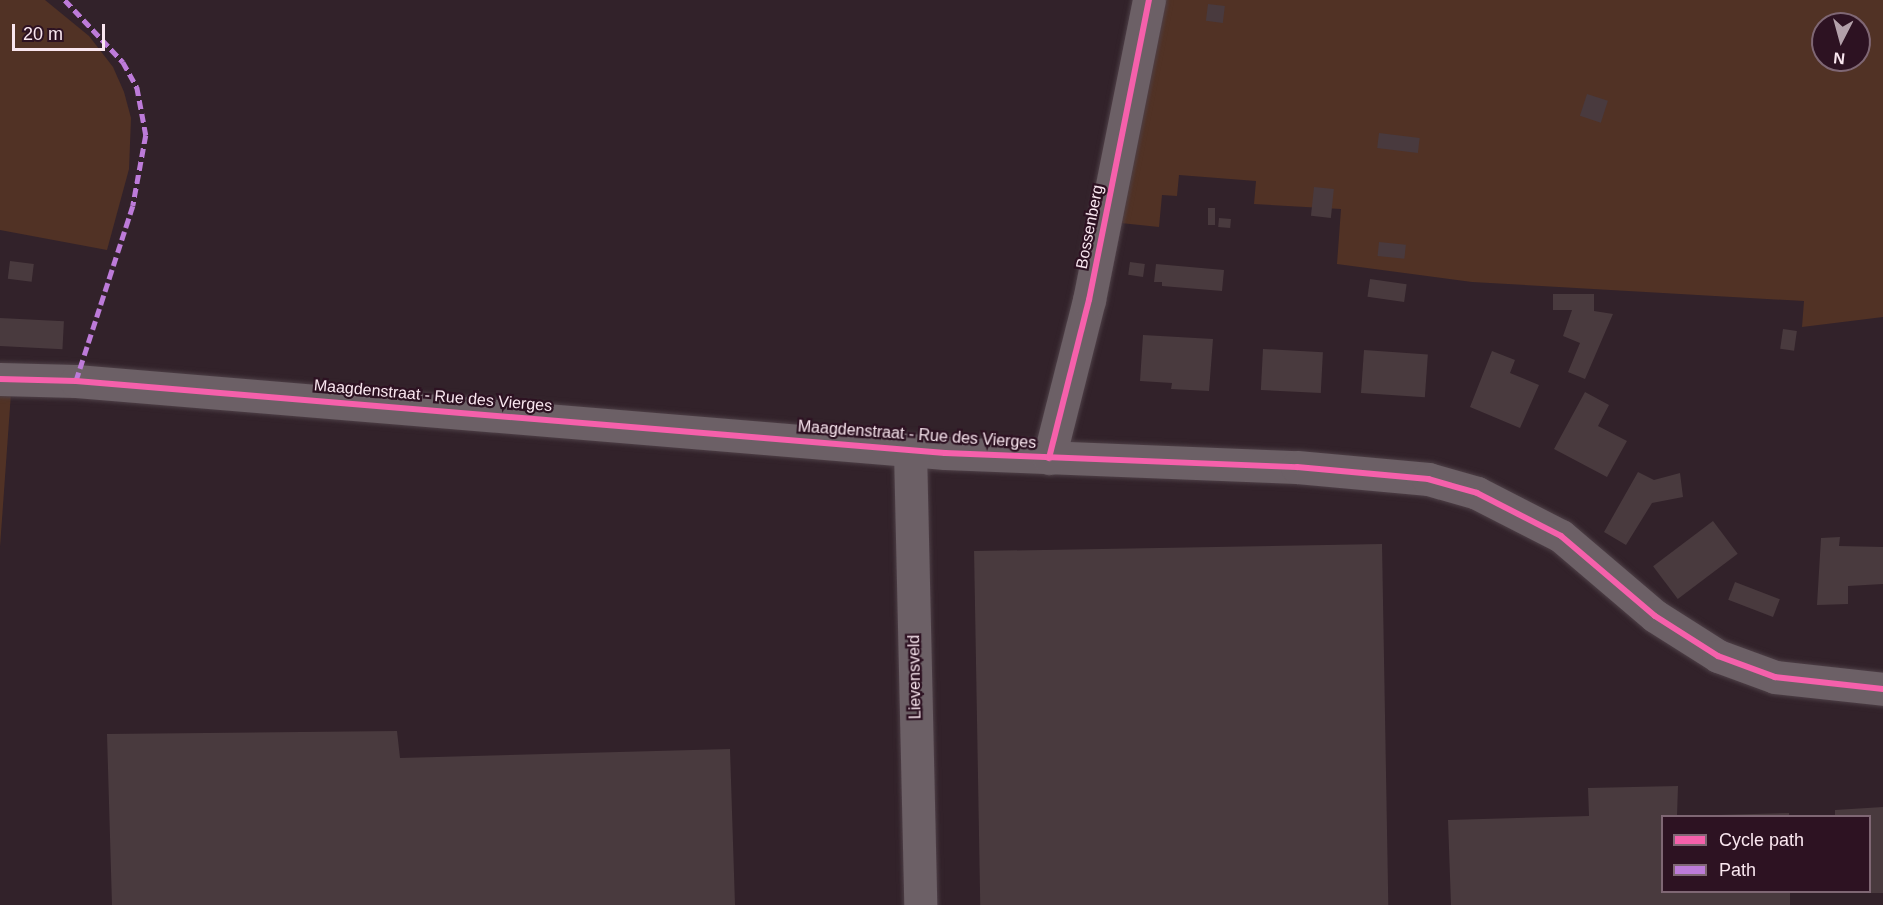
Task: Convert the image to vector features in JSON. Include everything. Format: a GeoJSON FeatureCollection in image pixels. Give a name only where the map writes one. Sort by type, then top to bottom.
{"type":"FeatureCollection","features":[{"type":"Feature","properties":{"kind":"street","name":"Bossenberg"},"geometry":{"type":"LineString","coordinates":[[1049,459],[1089,300],[1149,0]]}},
{"type":"Feature","properties":{"kind":"street","name":"Maagdenstraat - Rue des Vierges"},"geometry":{"type":"LineString","coordinates":[[0,379],[169,388],[910,450],[1049,459],[1297,467],[1440,481],[1501,503],[1561,536],[1655,616],[1718,656],[1775,677],[1883,689]]}},
{"type":"Feature","properties":{"kind":"street","name":"Lievensveld"},"geometry":{"type":"LineString","coordinates":[[910,450],[920,905]]}},
{"type":"Feature","properties":{"kind":"shaded area"},"geometry":{"type":"Polygon","coordinates":[[[0,0],[45,0],[89,36],[113,67],[124,92],[131,118],[129,169],[107,250],[0,230],[0,0]]]}},
{"type":"Feature","properties":{"kind":"shaded area"},"geometry":{"type":"Polygon","coordinates":[[[1155,0],[1883,0],[1883,317],[1802,327],[1804,301],[1472,282],[1337,264],[1341,209],[1254,204],[1256,181],[1179,175],[1177,196],[1162,195],[1159,227],[1111,222],[1155,0]]]}},
{"type":"Feature","properties":{"kind":"shaded area"},"geometry":{"type":"Polygon","coordinates":[[[0,393],[11,393],[0,547],[0,393]]]}},
{"type":"Feature","properties":{"kind":"building"},"geometry":{"type":"Polygon","coordinates":[[[1208,4],[1225,6],[1223,23],[1206,21],[1208,4]]]}},
{"type":"Feature","properties":{"kind":"building"},"geometry":{"type":"Polygon","coordinates":[[[1587,94],[1608,101],[1601,123],[1580,116],[1587,94]]]}},
{"type":"Feature","properties":{"kind":"building"},"geometry":{"type":"Polygon","coordinates":[[[1379,133],[1420,138],[1418,153],[1377,148],[1379,133]]]}},
{"type":"Feature","properties":{"kind":"building"},"geometry":{"type":"Polygon","coordinates":[[[1314,187],[1334,189],[1331,218],[1311,216],[1314,187]]]}},
{"type":"Feature","properties":{"kind":"building"},"geometry":{"type":"Polygon","coordinates":[[[1208,208],[1215,208],[1215,225],[1208,225],[1208,208]]]}},
{"type":"Feature","properties":{"kind":"building"},"geometry":{"type":"Polygon","coordinates":[[[1219,218],[1231,219],[1230,228],[1218,227],[1219,218]]]}},
{"type":"Feature","properties":{"kind":"building"},"geometry":{"type":"Polygon","coordinates":[[[1379,242],[1406,245],[1404,259],[1378,256],[1379,242]]]}},
{"type":"Feature","properties":{"kind":"building"},"geometry":{"type":"Polygon","coordinates":[[[10,261],[34,264],[32,282],[8,279],[10,261]]]}},
{"type":"Feature","properties":{"kind":"building"},"geometry":{"type":"Polygon","coordinates":[[[1130,262],[1145,264],[1143,277],[1128,275],[1130,262]]]}},
{"type":"Feature","properties":{"kind":"building"},"geometry":{"type":"Polygon","coordinates":[[[1156,264],[1224,270],[1222,291],[1162,286],[1162,282],[1154,282],[1156,264]]]}},
{"type":"Feature","properties":{"kind":"building"},"geometry":{"type":"Polygon","coordinates":[[[1370,279],[1407,284],[1404,302],[1367,297],[1370,279]]]}},
{"type":"Feature","properties":{"kind":"building"},"geometry":{"type":"Polygon","coordinates":[[[1553,294],[1594,294],[1594,311],[1613,314],[1585,379],[1568,372],[1580,343],[1563,336],[1572,310],[1553,310],[1553,294]]]}},
{"type":"Feature","properties":{"kind":"building"},"geometry":{"type":"Polygon","coordinates":[[[0,318],[64,321],[62,349],[0,346],[0,318]]]}},
{"type":"Feature","properties":{"kind":"building"},"geometry":{"type":"Polygon","coordinates":[[[1783,329],[1797,331],[1794,351],[1780,349],[1783,329]]]}},
{"type":"Feature","properties":{"kind":"building"},"geometry":{"type":"Polygon","coordinates":[[[1143,335],[1213,339],[1209,391],[1171,389],[1172,383],[1140,381],[1143,335]]]}},
{"type":"Feature","properties":{"kind":"building"},"geometry":{"type":"Polygon","coordinates":[[[1263,349],[1323,352],[1321,393],[1261,390],[1263,349]]]}},
{"type":"Feature","properties":{"kind":"building"},"geometry":{"type":"Polygon","coordinates":[[[1364,350],[1428,354],[1425,397],[1361,393],[1364,350]]]}},
{"type":"Feature","properties":{"kind":"building"},"geometry":{"type":"Polygon","coordinates":[[[1492,351],[1515,360],[1510,373],[1539,385],[1520,428],[1470,407],[1492,351]]]}},
{"type":"Feature","properties":{"kind":"building"},"geometry":{"type":"Polygon","coordinates":[[[1585,392],[1609,405],[1598,426],[1627,441],[1607,477],[1554,449],[1585,392]]]}},
{"type":"Feature","properties":{"kind":"building"},"geometry":{"type":"Polygon","coordinates":[[[1638,472],[1654,480],[1680,473],[1683,497],[1652,503],[1626,545],[1604,532],[1638,472]]]}},
{"type":"Feature","properties":{"kind":"building"},"geometry":{"type":"Polygon","coordinates":[[[1713,521],[1738,554],[1678,599],[1653,566],[1713,521]]]}},
{"type":"Feature","properties":{"kind":"building"},"geometry":{"type":"Polygon","coordinates":[[[1840,537],[1839,546],[1883,547],[1883,584],[1848,586],[1848,604],[1817,605],[1821,538],[1840,537]]]}},
{"type":"Feature","properties":{"kind":"building"},"geometry":{"type":"Polygon","coordinates":[[[1382,544],[1388,905],[980,905],[974,551],[1382,544]]]}},
{"type":"Feature","properties":{"kind":"building"},"geometry":{"type":"Polygon","coordinates":[[[1735,582],[1780,599],[1773,617],[1728,600],[1735,582]]]}},
{"type":"Feature","properties":{"kind":"building"},"geometry":{"type":"Polygon","coordinates":[[[397,731],[400,758],[730,749],[735,905],[112,905],[107,734],[397,731]]]}},
{"type":"Feature","properties":{"kind":"building"},"geometry":{"type":"Polygon","coordinates":[[[1678,786],[1677,815],[1661,815],[1661,893],[1790,893],[1790,905],[1451,905],[1448,820],[1589,816],[1588,788],[1678,786]]]}},
{"type":"Feature","properties":{"kind":"building"},"geometry":{"type":"Polygon","coordinates":[[[1883,807],[1883,893],[1871,893],[1871,815],[1835,815],[1835,810],[1883,807]]]}},
{"type":"Feature","properties":{"kind":"building"},"geometry":{"type":"Polygon","coordinates":[[[1789,813],[1789,815],[1717,815],[1789,813]]]}},
{"type":"Feature","properties":{"kind":"marked path"},"geometry":{"type":"LineString","coordinates":[[65,0],[123,62],[137,87],[146,135],[133,206],[76,381]]}},
{"type":"Feature","properties":{"kind":"cycle path"},"geometry":{"type":"LineString","coordinates":[[1049,458],[1089,300],[1149,0]]}},
{"type":"Feature","properties":{"kind":"cycle path"},"geometry":{"type":"LineString","coordinates":[[0,379],[76,381],[945,453],[1297,467],[1428,479],[1477,493],[1561,536],[1655,616],[1718,656],[1775,677],[1883,689]]}}]}
